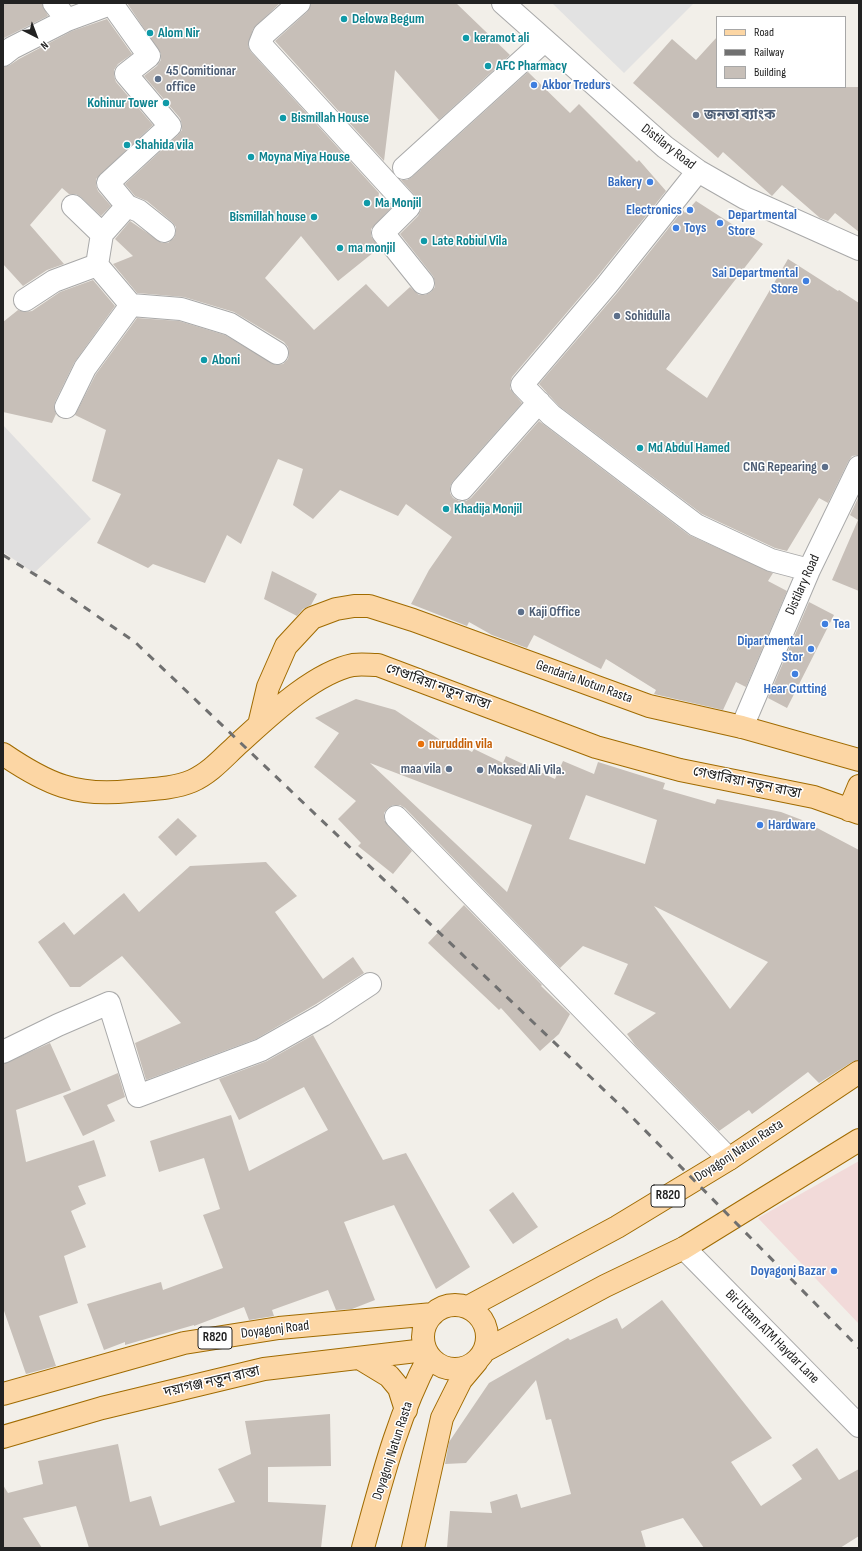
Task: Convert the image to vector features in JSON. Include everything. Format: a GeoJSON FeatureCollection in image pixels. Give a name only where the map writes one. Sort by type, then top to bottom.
{"type":"FeatureCollection","features":[{"type":"Feature","properties":{"kind":"main road","name":"Gendaria Notun Rasta"},"geometry":{"type":"LineString","coordinates":[[259,726],[268,686],[286,646],[312,618],[354,606],[369,606],[385,610],[649,706],[742,727],[859,760]]}},
{"type":"Feature","properties":{"kind":"main road","name":"গেণ্ডারিয়া নতুন রাস্তা"},"geometry":{"type":"LineString","coordinates":[[3,754],[39,777],[68,789],[97,792],[126,792],[178,786],[193,780],[213,768],[259,726],[310,685],[333,672],[354,665],[378,665],[596,747],[680,770],[814,797],[854,811]]}},
{"type":"Feature","properties":{"kind":"main road"},"geometry":{"type":"LineString","coordinates":[[854,811],[859,786]]}},
{"type":"Feature","properties":{"kind":"main road","name":"Doyagonj Natun Rasta"},"geometry":{"type":"LineString","coordinates":[[468,1308],[617,1227],[729,1159],[859,1072]]}},
{"type":"Feature","properties":{"kind":"main road"},"geometry":{"type":"LineString","coordinates":[[413,1548],[442,1418],[461,1380],[481,1356],[487,1339],[485,1326],[479,1316],[468,1308],[457,1305],[444,1307],[433,1314],[426,1324],[423,1336],[427,1354],[441,1367],[454,1369],[466,1368],[481,1356],[605,1286],[684,1248],[859,1140]]}},
{"type":"Feature","properties":{"kind":"main road","name":"Doyagonj Road"},"geometry":{"type":"LineString","coordinates":[[3,1394],[184,1343],[278,1328],[433,1314]]}},
{"type":"Feature","properties":{"kind":"main road","name":"Doyagonj Natun Rasta"},"geometry":{"type":"LineString","coordinates":[[363,1548],[391,1446],[427,1354]]}},
{"type":"Feature","properties":{"kind":"main road","name":"দয়াগঞ্জ নতুন রাস্তা"},"geometry":{"type":"LineString","coordinates":[[3,1437],[102,1408],[264,1369],[427,1354]]}},
{"type":"Feature","properties":{"kind":"main road"},"geometry":{"type":"LineString","coordinates":[[361,1359],[389,1376],[400,1388],[406,1410]]}},
{"type":"Feature","properties":{"kind":"street"},"geometry":{"type":"LineString","coordinates":[[54,3],[67,20]]}},
{"type":"Feature","properties":{"kind":"street"},"geometry":{"type":"LineString","coordinates":[[3,55],[12,48],[67,20],[113,3],[149,56],[126,74],[170,126],[108,182],[127,206],[139,211],[164,231]]}},
{"type":"Feature","properties":{"kind":"street"},"geometry":{"type":"LineString","coordinates":[[299,3],[264,34],[260,44],[409,207],[383,233],[423,283]]}},
{"type":"Feature","properties":{"kind":"street","name":"Distilary Road"},"geometry":{"type":"LineString","coordinates":[[503,3],[664,146],[698,171],[745,198],[859,250]]}},
{"type":"Feature","properties":{"kind":"street"},"geometry":{"type":"LineString","coordinates":[[404,168],[544,41]]}},
{"type":"Feature","properties":{"kind":"street"},"geometry":{"type":"LineString","coordinates":[[698,171],[607,285],[522,385],[551,415],[696,525],[771,560],[809,570]]}},
{"type":"Feature","properties":{"kind":"street"},"geometry":{"type":"LineString","coordinates":[[73,206],[102,234]]}},
{"type":"Feature","properties":{"kind":"street"},"geometry":{"type":"LineString","coordinates":[[127,206],[102,234],[97,265],[131,305],[181,309],[230,324],[277,353]]}},
{"type":"Feature","properties":{"kind":"street"},"geometry":{"type":"LineString","coordinates":[[25,300],[54,281],[97,265]]}},
{"type":"Feature","properties":{"kind":"street"},"geometry":{"type":"LineString","coordinates":[[66,407],[85,368],[131,305]]}},
{"type":"Feature","properties":{"kind":"street"},"geometry":{"type":"LineString","coordinates":[[462,489],[539,402]]}},
{"type":"Feature","properties":{"kind":"street","name":"Distilary Road"},"geometry":{"type":"LineString","coordinates":[[742,727],[809,570],[859,467]]}},
{"type":"Feature","properties":{"kind":"street"},"geometry":{"type":"LineString","coordinates":[[396,816],[729,1159]]}},
{"type":"Feature","properties":{"kind":"street"},"geometry":{"type":"LineString","coordinates":[[3,1052],[58,1025],[109,1003],[138,1096],[261,1050],[323,1015],[370,984]]}},
{"type":"Feature","properties":{"kind":"street","name":"Bir Uttam ATM Haydar Lane"},"geometry":{"type":"LineString","coordinates":[[684,1248],[859,1426]]}},
{"type":"Feature","properties":{"kind":"shaded area"},"geometry":{"type":"Polygon","coordinates":[[[552,3],[694,3],[624,73],[552,3]]]}},
{"type":"Feature","properties":{"kind":"shaded area"},"geometry":{"type":"Polygon","coordinates":[[[3,425],[91,519],[34,573],[3,552],[3,425]]]}},
{"type":"Feature","properties":{"kind":"shaded area","name":"Doyagonj Bazar"},"geometry":{"type":"Polygon","coordinates":[[[859,1161],[859,1324],[758,1218],[859,1161]]]}},
{"type":"Feature","properties":{"kind":"building"},"geometry":{"type":"Polygon","coordinates":[[[3,3],[42,3],[48,16],[4,38],[3,3]]]}},
{"type":"Feature","properties":{"kind":"building"},"geometry":{"type":"Polygon","coordinates":[[[127,3],[280,3],[253,29],[248,46],[251,52],[379,193],[378,200],[382,197],[392,207],[371,229],[371,236],[379,248],[338,281],[301,236],[265,278],[314,330],[366,284],[388,307],[410,287],[419,295],[425,295],[431,292],[435,287],[433,276],[400,234],[418,216],[421,210],[418,199],[401,180],[407,180],[412,177],[528,72],[570,113],[579,104],[637,162],[639,160],[666,191],[597,277],[512,377],[510,389],[522,403],[453,481],[450,486],[450,493],[453,498],[459,501],[466,501],[471,498],[539,421],[689,535],[773,573],[768,581],[787,591],[746,687],[736,682],[723,710],[654,694],[656,690],[606,659],[601,669],[534,635],[527,648],[492,635],[469,622],[467,626],[411,604],[429,570],[452,537],[406,504],[398,516],[340,490],[313,519],[293,505],[303,469],[278,459],[241,544],[227,535],[205,583],[153,564],[148,568],[97,543],[121,494],[92,481],[106,430],[75,415],[96,374],[137,318],[179,321],[225,335],[276,365],[283,364],[288,359],[289,354],[288,347],[284,342],[234,312],[184,297],[137,293],[113,264],[133,256],[115,239],[130,221],[162,243],[168,243],[174,238],[176,227],[172,222],[147,201],[135,196],[125,184],[182,130],[180,118],[144,76],[157,66],[161,60],[161,54],[127,3]]]}},
{"type":"Feature","properties":{"kind":"building"},"geometry":{"type":"Polygon","coordinates":[[[311,3],[456,3],[510,55],[439,120],[395,70],[384,161],[275,41],[307,12],[311,3]]]}},
{"type":"Feature","properties":{"kind":"building"},"geometry":{"type":"Polygon","coordinates":[[[107,19],[132,54],[118,64],[114,70],[116,82],[153,125],[96,179],[98,191],[111,206],[101,216],[81,197],[76,194],[69,194],[62,188],[30,225],[64,264],[47,270],[23,286],[3,264],[3,67],[10,65],[72,31],[107,19]]]}},
{"type":"Feature","properties":{"kind":"building"},"geometry":{"type":"Polygon","coordinates":[[[716,38],[716,88],[859,87],[859,232],[835,213],[828,221],[820,218],[782,185],[772,196],[723,152],[718,158],[633,83],[672,39],[696,60],[716,38]]]}},
{"type":"Feature","properties":{"kind":"building"},"geometry":{"type":"Polygon","coordinates":[[[696,201],[763,244],[666,369],[707,398],[788,259],[859,303],[859,455],[852,456],[848,462],[828,503],[819,498],[787,551],[775,548],[702,514],[559,406],[539,384],[617,293],[683,210],[685,213],[696,201]]]}},
{"type":"Feature","properties":{"kind":"building"},"geometry":{"type":"Polygon","coordinates":[[[93,280],[115,306],[74,363],[55,402],[54,408],[56,414],[52,423],[3,412],[3,322],[18,310],[25,312],[32,311],[60,292],[93,280]]]}},
{"type":"Feature","properties":{"kind":"building"},"geometry":{"type":"Polygon","coordinates":[[[859,496],[859,591],[832,580],[858,520],[850,515],[859,496]]]}},
{"type":"Feature","properties":{"kind":"building"},"geometry":{"type":"Polygon","coordinates":[[[272,571],[317,594],[311,605],[303,609],[297,616],[264,599],[272,571]]]}},
{"type":"Feature","properties":{"kind":"building"},"geometry":{"type":"Polygon","coordinates":[[[809,602],[834,615],[787,708],[768,698],[809,602]]]}},
{"type":"Feature","properties":{"kind":"building"},"geometry":{"type":"Polygon","coordinates":[[[356,699],[395,710],[451,747],[454,742],[472,752],[474,749],[503,763],[506,756],[555,779],[563,761],[594,774],[598,762],[665,783],[663,789],[715,804],[717,799],[781,812],[802,820],[859,850],[859,1060],[852,1062],[819,1083],[808,1072],[752,1114],[749,1110],[719,1131],[635,1045],[627,1034],[656,1013],[614,994],[628,964],[583,946],[560,968],[405,808],[400,805],[393,805],[388,808],[384,813],[384,820],[412,851],[393,874],[358,846],[361,843],[338,819],[356,801],[314,767],[339,733],[315,718],[356,699]],[[370,763],[507,892],[532,825],[370,763]],[[586,795],[569,839],[645,864],[657,820],[586,795]],[[654,906],[730,1009],[768,962],[654,906]]]}},
{"type":"Feature","properties":{"kind":"building"},"geometry":{"type":"Polygon","coordinates":[[[178,818],[197,836],[176,856],[158,837],[178,818]]]}},
{"type":"Feature","properties":{"kind":"building"},"geometry":{"type":"Polygon","coordinates":[[[266,862],[297,896],[275,912],[323,979],[353,957],[364,973],[316,1004],[256,1039],[146,1080],[135,1043],[181,1023],[122,956],[80,987],[70,987],[38,942],[64,922],[74,935],[124,893],[139,912],[190,866],[266,862]]]}},
{"type":"Feature","properties":{"kind":"building"},"geometry":{"type":"Polygon","coordinates":[[[464,905],[542,985],[541,986],[570,1014],[559,1034],[540,1051],[501,1008],[499,1010],[428,943],[464,905]]]}},
{"type":"Feature","properties":{"kind":"building"},"geometry":{"type":"Polygon","coordinates":[[[313,1035],[383,1160],[406,1153],[470,1267],[436,1289],[394,1205],[344,1222],[375,1300],[352,1309],[336,1310],[328,1290],[272,1310],[274,1316],[249,1320],[244,1307],[194,1326],[125,1345],[125,1342],[104,1350],[87,1304],[161,1282],[163,1290],[223,1268],[203,1215],[220,1209],[204,1158],[159,1172],[150,1141],[231,1115],[249,1171],[328,1130],[304,1087],[239,1120],[219,1079],[267,1061],[313,1035]]]}},
{"type":"Feature","properties":{"kind":"building"},"geometry":{"type":"Polygon","coordinates":[[[50,1043],[71,1090],[16,1110],[26,1162],[94,1140],[106,1176],[78,1186],[86,1204],[71,1211],[86,1247],[64,1256],[78,1303],[39,1316],[56,1366],[26,1374],[3,1308],[3,1064],[50,1043]]]}},
{"type":"Feature","properties":{"kind":"building"},"geometry":{"type":"Polygon","coordinates":[[[118,1073],[125,1097],[107,1105],[115,1121],[83,1136],[63,1096],[118,1073]]]}},
{"type":"Feature","properties":{"kind":"building"},"geometry":{"type":"Polygon","coordinates":[[[513,1192],[538,1227],[513,1244],[489,1210],[513,1192]]]}},
{"type":"Feature","properties":{"kind":"building"},"geometry":{"type":"Polygon","coordinates":[[[662,1300],[772,1438],[731,1462],[761,1506],[802,1479],[792,1465],[817,1448],[839,1480],[859,1469],[859,1536],[840,1548],[704,1548],[683,1518],[641,1531],[646,1548],[447,1548],[450,1511],[492,1513],[490,1502],[517,1494],[521,1508],[571,1494],[551,1419],[546,1420],[536,1380],[466,1463],[445,1464],[449,1442],[489,1383],[568,1338],[570,1340],[568,1341],[617,1318],[622,1329],[662,1300]]]}},
{"type":"Feature","properties":{"kind":"building"},"geometry":{"type":"Polygon","coordinates":[[[330,1414],[331,1466],[268,1467],[268,1502],[326,1505],[321,1548],[89,1548],[76,1506],[23,1518],[42,1548],[3,1548],[3,1485],[8,1493],[43,1484],[38,1461],[118,1444],[130,1502],[151,1496],[160,1526],[235,1502],[218,1469],[251,1454],[245,1421],[330,1414]]]}},
{"type":"Feature","properties":{"kind":"railway"},"geometry":{"type":"LineString","coordinates":[[3,555],[52,585],[135,642],[624,1109],[859,1348]]}},
{"type":"Feature","properties":{"kind":"place","name":"Delowa Begum"},"geometry":{"type":"Point","coordinates":[344,19]}},
{"type":"Feature","properties":{"kind":"place","name":"Alom Nir"},"geometry":{"type":"Point","coordinates":[150,33]}},
{"type":"Feature","properties":{"kind":"place","name":"keramot ali"},"geometry":{"type":"Point","coordinates":[466,38]}},
{"type":"Feature","properties":{"kind":"place","name":"AFC Pharmacy"},"geometry":{"type":"Point","coordinates":[488,66]}},
{"type":"Feature","properties":{"kind":"place","name":"45 Comitionar office"},"geometry":{"type":"Point","coordinates":[158,79]}},
{"type":"Feature","properties":{"kind":"place","name":"Akbor Tredurs"},"geometry":{"type":"Point","coordinates":[534,85]}},
{"type":"Feature","properties":{"kind":"place","name":"Kohinur Tower"},"geometry":{"type":"Point","coordinates":[166,103]}},
{"type":"Feature","properties":{"kind":"place","name":"জনতা ব্যাংক"},"geometry":{"type":"Point","coordinates":[696,115]}},
{"type":"Feature","properties":{"kind":"place","name":"Bismillah House"},"geometry":{"type":"Point","coordinates":[283,118]}},
{"type":"Feature","properties":{"kind":"place","name":"Shahida vila"},"geometry":{"type":"Point","coordinates":[127,145]}},
{"type":"Feature","properties":{"kind":"place","name":"Moyna Miya House"},"geometry":{"type":"Point","coordinates":[251,157]}},
{"type":"Feature","properties":{"kind":"place","name":"Bakery"},"geometry":{"type":"Point","coordinates":[650,182]}},
{"type":"Feature","properties":{"kind":"place","name":"Ma Monjil"},"geometry":{"type":"Point","coordinates":[367,203]}},
{"type":"Feature","properties":{"kind":"place","name":"Electronics"},"geometry":{"type":"Point","coordinates":[690,210]}},
{"type":"Feature","properties":{"kind":"place","name":"Bismillah house"},"geometry":{"type":"Point","coordinates":[314,217]}},
{"type":"Feature","properties":{"kind":"place","name":"Departmental Store"},"geometry":{"type":"Point","coordinates":[720,223]}},
{"type":"Feature","properties":{"kind":"place","name":"Toys"},"geometry":{"type":"Point","coordinates":[676,228]}},
{"type":"Feature","properties":{"kind":"place","name":"Late Robiul Vila"},"geometry":{"type":"Point","coordinates":[424,241]}},
{"type":"Feature","properties":{"kind":"place","name":"ma monjil"},"geometry":{"type":"Point","coordinates":[340,248]}},
{"type":"Feature","properties":{"kind":"place","name":"Sai Departmental Store"},"geometry":{"type":"Point","coordinates":[806,281]}},
{"type":"Feature","properties":{"kind":"place","name":"Sohidulla"},"geometry":{"type":"Point","coordinates":[617,316]}},
{"type":"Feature","properties":{"kind":"place","name":"Aboni"},"geometry":{"type":"Point","coordinates":[204,360]}},
{"type":"Feature","properties":{"kind":"place","name":"Md Abdul Hamed"},"geometry":{"type":"Point","coordinates":[640,448]}},
{"type":"Feature","properties":{"kind":"place","name":"CNG Repearing"},"geometry":{"type":"Point","coordinates":[825,467]}},
{"type":"Feature","properties":{"kind":"place","name":"Khadija Monjil"},"geometry":{"type":"Point","coordinates":[446,509]}},
{"type":"Feature","properties":{"kind":"place","name":"Kaji Office"},"geometry":{"type":"Point","coordinates":[521,612]}},
{"type":"Feature","properties":{"kind":"place","name":"Tea"},"geometry":{"type":"Point","coordinates":[825,624]}},
{"type":"Feature","properties":{"kind":"place","name":"Dipartmental Stor"},"geometry":{"type":"Point","coordinates":[811,649]}},
{"type":"Feature","properties":{"kind":"place","name":"Hear Cutting"},"geometry":{"type":"Point","coordinates":[795,674]}},
{"type":"Feature","properties":{"kind":"place","name":"nuruddin vila"},"geometry":{"type":"Point","coordinates":[421,744]}},
{"type":"Feature","properties":{"kind":"place","name":"maa vila"},"geometry":{"type":"Point","coordinates":[449,769]}},
{"type":"Feature","properties":{"kind":"place","name":"Moksed Ali Vila."},"geometry":{"type":"Point","coordinates":[480,770]}},
{"type":"Feature","properties":{"kind":"place","name":"Hardware"},"geometry":{"type":"Point","coordinates":[760,825]}},
{"type":"Feature","properties":{"kind":"place","name":"Doyagonj Bazar"},"geometry":{"type":"Point","coordinates":[834,1271]}}]}
